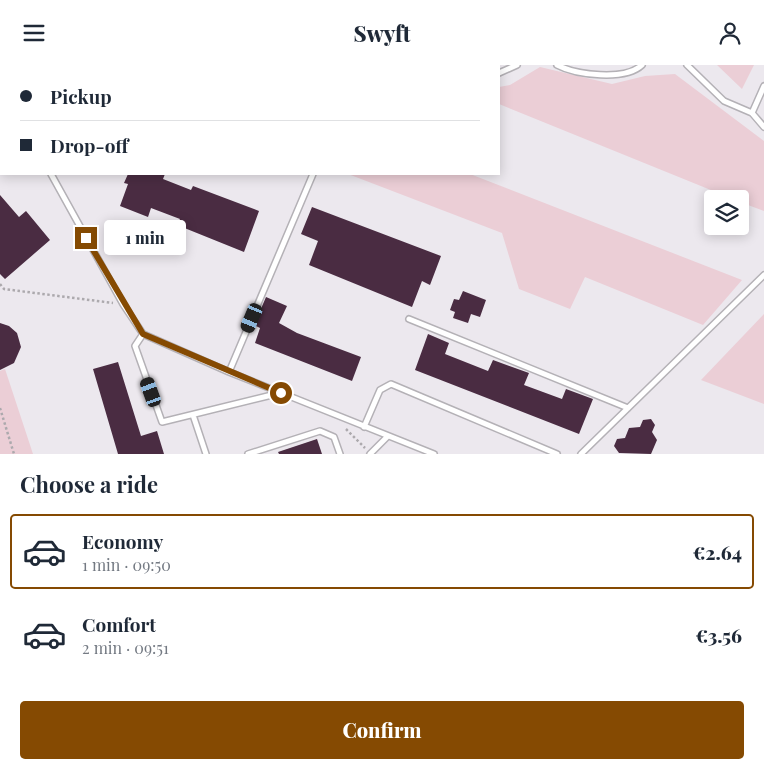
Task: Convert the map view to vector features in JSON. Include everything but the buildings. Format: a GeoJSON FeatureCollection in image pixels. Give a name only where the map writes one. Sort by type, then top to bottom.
{"type":"FeatureCollection","features":[{"type":"Feature","properties":{"kind":"lane"},"geometry":{"type":"LineString","coordinates":[[500,73],[517,65]]}},
{"type":"Feature","properties":{"kind":"lane"},"geometry":{"type":"LineString","coordinates":[[557,65],[568,71],[601,76],[637,69],[642,65]]}},
{"type":"Feature","properties":{"kind":"lane"},"geometry":{"type":"LineString","coordinates":[[687,65],[724,101],[752,113],[764,127]]}},
{"type":"Feature","properties":{"kind":"lane"},"geometry":{"type":"LineString","coordinates":[[752,113],[764,86]]}},
{"type":"Feature","properties":{"kind":"lane"},"geometry":{"type":"LineString","coordinates":[[52,175],[123,304],[143,334],[230,372],[434,454]]}},
{"type":"Feature","properties":{"kind":"lane"},"geometry":{"type":"LineString","coordinates":[[230,372],[312,175]]}},
{"type":"Feature","properties":{"kind":"lane"},"geometry":{"type":"LineString","coordinates":[[581,454],[764,275]]}},
{"type":"Feature","properties":{"kind":"lane"},"geometry":{"type":"LineString","coordinates":[[409,319],[628,408]]}},
{"type":"Feature","properties":{"kind":"lane"},"geometry":{"type":"LineString","coordinates":[[143,334],[135,346],[162,422],[281,393]]}},
{"type":"Feature","properties":{"kind":"lane"},"geometry":{"type":"LineString","coordinates":[[364,427],[380,390],[391,384],[557,454]]}},
{"type":"Feature","properties":{"kind":"lane"},"geometry":{"type":"LineString","coordinates":[[192,415],[206,454]]}},
{"type":"Feature","properties":{"kind":"lane"},"geometry":{"type":"LineString","coordinates":[[248,454],[320,431],[334,437],[340,454]]}},
{"type":"Feature","properties":{"kind":"lane"},"geometry":{"type":"LineString","coordinates":[[370,454],[388,436]]}},
{"type":"Feature","properties":{"kind":"lane"},"geometry":{"type":"LineString","coordinates":[[586,450],[592,454]]}},
{"type":"Feature","properties":{"kind":"path"},"geometry":{"type":"LineString","coordinates":[[0,284],[4,289],[123,304]]}},
{"type":"Feature","properties":{"kind":"path"},"geometry":{"type":"LineString","coordinates":[[0,408],[14,454]]}},
{"type":"Feature","properties":{"kind":"path"},"geometry":{"type":"LineString","coordinates":[[344,427],[370,454]]}},
{"type":"Feature","properties":{"kind":"shaded area"},"geometry":{"type":"Polygon","coordinates":[[[717,65],[754,65],[742,89],[717,65]]]}},
{"type":"Feature","properties":{"kind":"shaded area"},"geometry":{"type":"Polygon","coordinates":[[[540,67],[612,84],[645,76],[675,74],[764,141],[764,211],[749,205],[749,190],[711,190],[500,104],[500,87],[510,85],[540,67]]]}},
{"type":"Feature","properties":{"kind":"shaded area"},"geometry":{"type":"Polygon","coordinates":[[[351,175],[473,175],[742,280],[703,325],[585,277],[570,309],[519,289],[502,233],[351,175]]]}},
{"type":"Feature","properties":{"kind":"shaded area"},"geometry":{"type":"Polygon","coordinates":[[[764,314],[764,404],[701,380],[764,314]]]}},
{"type":"Feature","properties":{"kind":"shaded area"},"geometry":{"type":"Polygon","coordinates":[[[5,369],[33,454],[0,454],[0,371],[5,369]]]}},
{"type":"Feature","properties":{"kind":"route"},"geometry":{"type":"LineString","coordinates":[[86,238],[123,304],[143,334],[281,393]]}}]}
